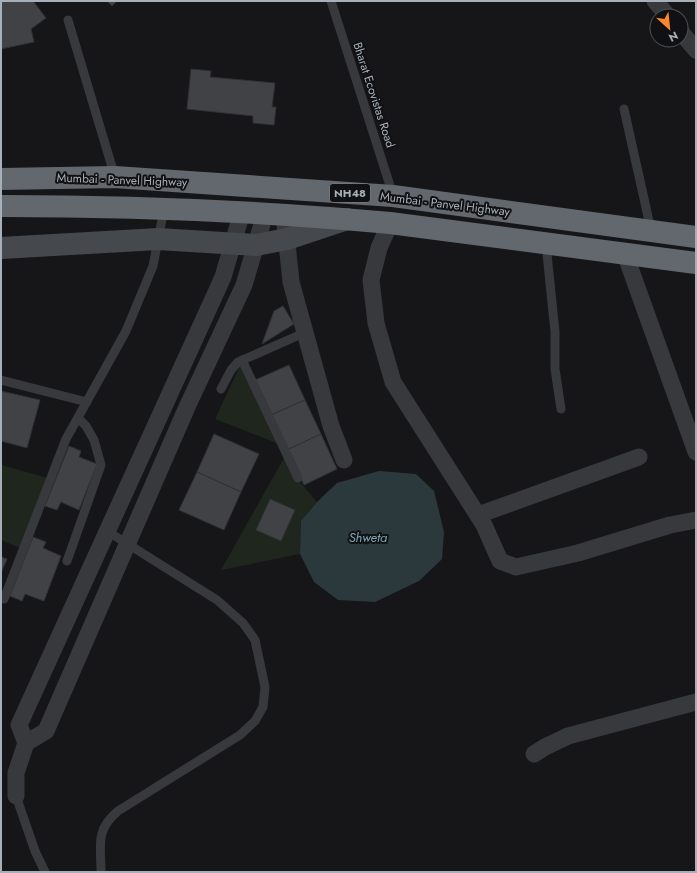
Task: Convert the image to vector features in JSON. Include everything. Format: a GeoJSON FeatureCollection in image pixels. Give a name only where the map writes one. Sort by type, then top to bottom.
{"type":"FeatureCollection","features":[{"type":"Feature","properties":{"kind":"highway","name":"Mumbai - Panvel Highway"},"geometry":{"type":"LineString","coordinates":[[1,179],[115,177],[393,196],[696,237]]}},
{"type":"Feature","properties":{"kind":"highway"},"geometry":{"type":"LineString","coordinates":[[390,223],[393,196]]}},
{"type":"Feature","properties":{"kind":"highway","name":"NH48"},"geometry":{"type":"LineString","coordinates":[[1,206],[104,206],[242,212],[347,219],[390,223],[696,263]]}},
{"type":"Feature","properties":{"kind":"highway"},"geometry":{"type":"LineString","coordinates":[[658,231],[662,259]]}},
{"type":"Feature","properties":{"kind":"street"},"geometry":{"type":"LineString","coordinates":[[689,42],[696,50]]}},
{"type":"Feature","properties":{"kind":"street"},"geometry":{"type":"LineString","coordinates":[[16,796],[16,773],[26,743],[19,725],[223,277],[242,212]]}},
{"type":"Feature","properties":{"kind":"street"},"geometry":{"type":"LineString","coordinates":[[274,214],[286,239],[291,282],[304,333],[331,426],[344,460]]}},
{"type":"Feature","properties":{"kind":"street"},"geometry":{"type":"LineString","coordinates":[[26,743],[46,731],[187,407],[244,285],[256,244],[274,214]]}},
{"type":"Feature","properties":{"kind":"street"},"geometry":{"type":"LineString","coordinates":[[1,248],[158,239],[256,244],[286,239],[347,219]]}},
{"type":"Feature","properties":{"kind":"street"},"geometry":{"type":"LineString","coordinates":[[390,223],[379,248],[371,280],[376,324],[393,382],[484,525],[500,561],[516,568],[578,553],[670,525],[696,520]]}},
{"type":"Feature","properties":{"kind":"street"},"geometry":{"type":"LineString","coordinates":[[625,254],[696,452]]}},
{"type":"Feature","properties":{"kind":"street"},"geometry":{"type":"LineString","coordinates":[[478,515],[639,457]]}},
{"type":"Feature","properties":{"kind":"street"},"geometry":{"type":"LineString","coordinates":[[534,754],[568,736],[696,702]]}},
{"type":"Feature","properties":{"kind":"lane","name":"Bharat Ecovistas Road"},"geometry":{"type":"LineString","coordinates":[[331,1],[393,196]]}},
{"type":"Feature","properties":{"kind":"lane"},"geometry":{"type":"LineString","coordinates":[[68,20],[115,177]]}},
{"type":"Feature","properties":{"kind":"lane"},"geometry":{"type":"LineString","coordinates":[[624,109],[658,231]]}},
{"type":"Feature","properties":{"kind":"lane"},"geometry":{"type":"LineString","coordinates":[[4,599],[66,439],[126,331],[153,266],[164,209]]}},
{"type":"Feature","properties":{"kind":"lane"},"geometry":{"type":"LineString","coordinates":[[546,244],[555,332],[555,369],[561,410]]}},
{"type":"Feature","properties":{"kind":"lane"},"geometry":{"type":"LineString","coordinates":[[221,389],[231,370],[242,360],[304,333]]}},
{"type":"Feature","properties":{"kind":"lane"},"geometry":{"type":"LineString","coordinates":[[242,360],[298,478]]}},
{"type":"Feature","properties":{"kind":"lane"},"geometry":{"type":"LineString","coordinates":[[1,380],[87,402]]}},
{"type":"Feature","properties":{"kind":"lane"},"geometry":{"type":"LineString","coordinates":[[67,561],[101,465],[94,440],[86,426],[78,418]]}},
{"type":"Feature","properties":{"kind":"lane"},"geometry":{"type":"LineString","coordinates":[[101,872],[101,833],[108,820],[118,811],[240,735],[255,721],[262,707],[265,687],[255,640],[242,623],[217,600],[107,530]]}},
{"type":"Feature","properties":{"kind":"lane"},"geometry":{"type":"LineString","coordinates":[[16,796],[35,851],[45,872]]}},
{"type":"Feature","properties":{"kind":"shaded area"},"geometry":{"type":"Polygon","coordinates":[[[240,366],[279,444],[215,419],[240,366]]]}},
{"type":"Feature","properties":{"kind":"shaded area"},"geometry":{"type":"Polygon","coordinates":[[[285,456],[294,475],[317,502],[301,521],[300,554],[221,570],[285,456]]]}},
{"type":"Feature","properties":{"kind":"shaded area"},"geometry":{"type":"Polygon","coordinates":[[[1,465],[48,478],[20,548],[1,540],[1,465]]]}},
{"type":"Feature","properties":{"kind":"water","name":"Shweta"},"geometry":{"type":"Polygon","coordinates":[[[379,471],[416,474],[434,491],[444,532],[442,559],[419,581],[375,602],[338,600],[314,582],[300,554],[301,521],[317,502],[337,483],[379,471]]]}},
{"type":"Feature","properties":{"kind":"building"},"geometry":{"type":"Polygon","coordinates":[[[1,1],[33,1],[46,18],[31,29],[34,42],[1,49],[1,1]]]}},
{"type":"Feature","properties":{"kind":"building"},"geometry":{"type":"Polygon","coordinates":[[[107,1],[117,1],[112,6],[107,1]]]}},
{"type":"Feature","properties":{"kind":"building"},"geometry":{"type":"Polygon","coordinates":[[[191,69],[211,71],[210,77],[275,83],[272,107],[276,107],[274,125],[253,123],[253,116],[187,109],[191,69]]]}},
{"type":"Feature","properties":{"kind":"building"},"geometry":{"type":"Polygon","coordinates":[[[283,306],[294,324],[262,344],[274,311],[283,306]]]}},
{"type":"Feature","properties":{"kind":"building"},"geometry":{"type":"Polygon","coordinates":[[[289,365],[305,400],[271,415],[255,380],[289,365]]]}},
{"type":"Feature","properties":{"kind":"building"},"geometry":{"type":"Polygon","coordinates":[[[1,391],[40,400],[27,448],[1,441],[1,391]]]}},
{"type":"Feature","properties":{"kind":"building"},"geometry":{"type":"Polygon","coordinates":[[[305,400],[321,434],[287,450],[271,415],[305,400]]]}},
{"type":"Feature","properties":{"kind":"building"},"geometry":{"type":"Polygon","coordinates":[[[214,434],[259,454],[241,492],[197,472],[214,434]]]}},
{"type":"Feature","properties":{"kind":"building"},"geometry":{"type":"Polygon","coordinates":[[[321,434],[337,469],[304,485],[287,450],[321,434]]]}},
{"type":"Feature","properties":{"kind":"building"},"geometry":{"type":"Polygon","coordinates":[[[69,446],[81,451],[79,457],[97,464],[79,510],[61,502],[57,510],[45,506],[69,446]]]}},
{"type":"Feature","properties":{"kind":"building"},"geometry":{"type":"Polygon","coordinates":[[[197,472],[241,492],[224,530],[179,510],[197,472]]]}},
{"type":"Feature","properties":{"kind":"building"},"geometry":{"type":"Polygon","coordinates":[[[270,499],[295,510],[281,541],[256,530],[270,499]]]}},
{"type":"Feature","properties":{"kind":"building"},"geometry":{"type":"Polygon","coordinates":[[[33,537],[46,542],[43,548],[61,556],[44,601],[25,594],[22,601],[10,596],[33,537]]]}},
{"type":"Feature","properties":{"kind":"building"},"geometry":{"type":"Polygon","coordinates":[[[1,557],[7,559],[1,573],[1,557]]]}}]}
